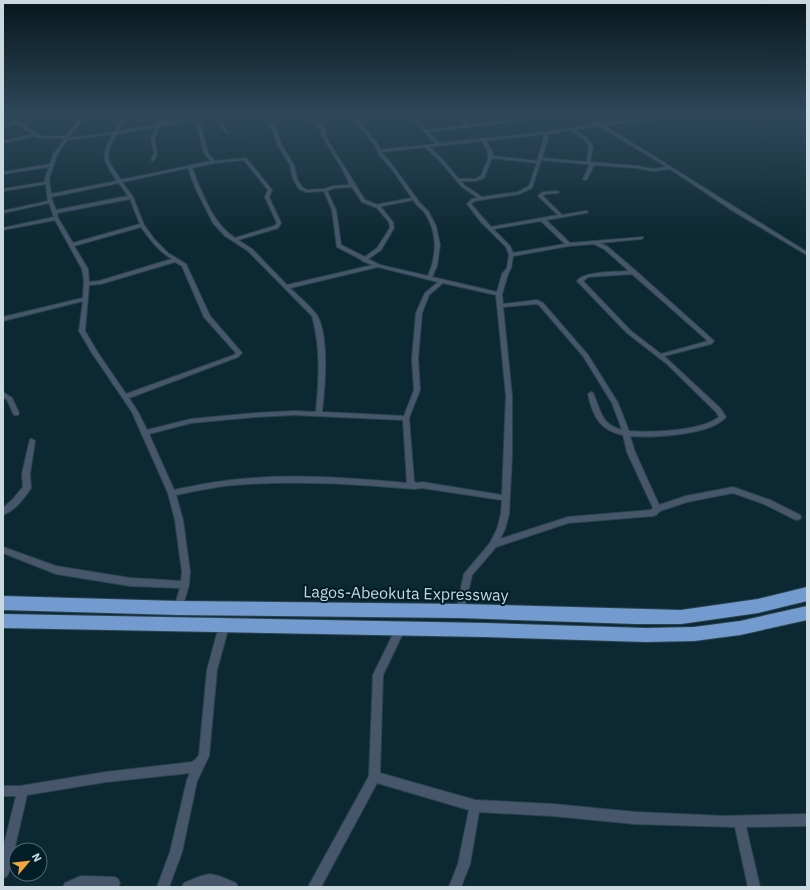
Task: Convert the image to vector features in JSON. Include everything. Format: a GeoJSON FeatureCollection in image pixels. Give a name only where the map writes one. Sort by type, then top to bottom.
{"type":"FeatureCollection","features":[{"type":"Feature","properties":{"kind":"highway","name":"Lagos-Abeokuta Expressway"},"geometry":{"type":"LineString","coordinates":[[3,603],[178,608],[460,611],[636,617],[681,617],[758,606],[807,594]]}},
{"type":"Feature","properties":{"kind":"highway"},"geometry":{"type":"LineString","coordinates":[[3,621],[485,630],[646,635],[694,634],[740,628],[807,613]]}},
{"type":"Feature","properties":{"kind":"street"},"geometry":{"type":"LineString","coordinates":[[54,157],[46,183],[49,199],[55,215],[85,269],[87,284],[82,331],[95,353],[126,397],[145,433],[172,494],[179,520],[186,572],[185,585],[178,608]]}},
{"type":"Feature","properties":{"kind":"street"},"geometry":{"type":"LineString","coordinates":[[106,157],[107,163],[122,183],[138,210],[142,226],[153,241],[166,254],[184,265],[207,317],[239,353],[236,356],[126,397]]}},
{"type":"Feature","properties":{"kind":"street"},"geometry":{"type":"LineString","coordinates":[[209,157],[214,162]]}},
{"type":"Feature","properties":{"kind":"street"},"geometry":{"type":"LineString","coordinates":[[287,157],[292,165],[295,179],[300,188],[306,191],[353,186]]}},
{"type":"Feature","properties":{"kind":"street"},"geometry":{"type":"LineString","coordinates":[[335,157],[347,173],[348,178],[356,188],[363,201],[378,207],[391,222],[392,228],[379,248],[364,260]]}},
{"type":"Feature","properties":{"kind":"street"},"geometry":{"type":"LineString","coordinates":[[382,157],[430,218],[434,226],[438,245],[435,266],[430,277]]}},
{"type":"Feature","properties":{"kind":"street"},"geometry":{"type":"LineString","coordinates":[[437,157],[456,180],[482,199]]}},
{"type":"Feature","properties":{"kind":"street"},"geometry":{"type":"LineString","coordinates":[[456,180],[482,178],[491,157],[637,167],[653,170],[671,168]]}},
{"type":"Feature","properties":{"kind":"street"},"geometry":{"type":"LineString","coordinates":[[460,611],[468,574],[493,545],[501,529],[505,514],[509,396],[499,294],[505,274],[509,268],[511,255],[508,247],[469,204],[473,200],[514,194],[528,190],[532,185],[541,157]]}},
{"type":"Feature","properties":{"kind":"street"},"geometry":{"type":"LineString","coordinates":[[586,179],[590,157]]}},
{"type":"Feature","properties":{"kind":"street"},"geometry":{"type":"LineString","coordinates":[[652,157],[807,254]]}},
{"type":"Feature","properties":{"kind":"street"},"geometry":{"type":"LineString","coordinates":[[3,212],[49,199],[214,162],[245,159],[270,190],[267,197],[279,223],[276,228],[236,240]]}},
{"type":"Feature","properties":{"kind":"street"},"geometry":{"type":"LineString","coordinates":[[3,174],[52,165]]}},
{"type":"Feature","properties":{"kind":"street"},"geometry":{"type":"LineString","coordinates":[[190,168],[197,187],[215,222],[227,235],[250,250],[315,316],[319,328],[322,376],[319,414]]}},
{"type":"Feature","properties":{"kind":"street"},"geometry":{"type":"LineString","coordinates":[[3,190],[46,183]]}},
{"type":"Feature","properties":{"kind":"street"},"geometry":{"type":"LineString","coordinates":[[324,190],[334,210],[339,246],[378,266],[499,294]]}},
{"type":"Feature","properties":{"kind":"street"},"geometry":{"type":"LineString","coordinates":[[557,192],[544,193],[540,196],[561,216]]}},
{"type":"Feature","properties":{"kind":"street"},"geometry":{"type":"LineString","coordinates":[[3,229],[131,197]]}},
{"type":"Feature","properties":{"kind":"street"},"geometry":{"type":"LineString","coordinates":[[378,207],[383,204],[414,199]]}},
{"type":"Feature","properties":{"kind":"street"},"geometry":{"type":"LineString","coordinates":[[490,228],[586,212]]}},
{"type":"Feature","properties":{"kind":"street"},"geometry":{"type":"LineString","coordinates":[[542,220],[569,245]]}},
{"type":"Feature","properties":{"kind":"street"},"geometry":{"type":"LineString","coordinates":[[71,245],[142,226]]}},
{"type":"Feature","properties":{"kind":"street"},"geometry":{"type":"LineString","coordinates":[[511,255],[569,245],[642,238]]}},
{"type":"Feature","properties":{"kind":"street"},"geometry":{"type":"LineString","coordinates":[[594,242],[606,248],[705,334],[711,341],[659,356]]}},
{"type":"Feature","properties":{"kind":"street"},"geometry":{"type":"LineString","coordinates":[[87,284],[99,283],[175,260]]}},
{"type":"Feature","properties":{"kind":"street"},"geometry":{"type":"LineString","coordinates":[[286,287],[378,266]]}},
{"type":"Feature","properties":{"kind":"street"},"geometry":{"type":"LineString","coordinates":[[591,394],[599,419],[615,430],[626,434],[678,432],[702,428],[722,419],[722,414],[669,362],[629,332],[580,281],[581,278],[587,276],[634,272]]}},
{"type":"Feature","properties":{"kind":"street"},"geometry":{"type":"LineString","coordinates":[[415,486],[410,482],[409,475],[406,418],[417,390],[415,359],[419,313],[427,294],[442,281]]}},
{"type":"Feature","properties":{"kind":"street"},"geometry":{"type":"LineString","coordinates":[[3,319],[86,299]]}},
{"type":"Feature","properties":{"kind":"street"},"geometry":{"type":"LineString","coordinates":[[500,306],[537,302],[544,305],[585,355],[615,404],[625,427],[631,452],[657,509]]}},
{"type":"Feature","properties":{"kind":"street"},"geometry":{"type":"LineString","coordinates":[[3,394],[10,399],[16,414]]}},
{"type":"Feature","properties":{"kind":"street"},"geometry":{"type":"LineString","coordinates":[[145,433],[191,421],[294,413],[406,418]]}},
{"type":"Feature","properties":{"kind":"street"},"geometry":{"type":"LineString","coordinates":[[3,512],[16,501],[27,488],[26,474],[32,441]]}},
{"type":"Feature","properties":{"kind":"street"},"geometry":{"type":"LineString","coordinates":[[172,494],[212,484],[288,479],[322,479],[415,486],[422,485],[506,498]]}},
{"type":"Feature","properties":{"kind":"street"},"geometry":{"type":"LineString","coordinates":[[493,545],[568,520],[653,512],[657,509],[686,499],[733,490],[767,502],[797,517]]}},
{"type":"Feature","properties":{"kind":"street"},"geometry":{"type":"LineString","coordinates":[[3,550],[56,570],[130,582],[185,585]]}},
{"type":"Feature","properties":{"kind":"street"},"geometry":{"type":"LineString","coordinates":[[163,887],[176,852],[192,780],[204,756],[212,670],[224,626]]}},
{"type":"Feature","properties":{"kind":"street"},"geometry":{"type":"LineString","coordinates":[[314,887],[374,777],[378,675],[400,629]]}},
{"type":"Feature","properties":{"kind":"street"},"geometry":{"type":"LineString","coordinates":[[3,791],[20,791],[106,777],[193,767],[200,763]]}},
{"type":"Feature","properties":{"kind":"street"},"geometry":{"type":"LineString","coordinates":[[374,777],[475,806],[553,810],[635,818],[739,822],[807,820]]}},
{"type":"Feature","properties":{"kind":"street"},"geometry":{"type":"LineString","coordinates":[[3,872],[22,795],[20,791]]}},
{"type":"Feature","properties":{"kind":"street"},"geometry":{"type":"LineString","coordinates":[[455,887],[464,864],[475,806]]}},
{"type":"Feature","properties":{"kind":"street"},"geometry":{"type":"LineString","coordinates":[[739,822],[754,887]]}},
{"type":"Feature","properties":{"kind":"street"},"geometry":{"type":"LineString","coordinates":[[188,887],[199,882],[214,879],[232,887]]}},
{"type":"Feature","properties":{"kind":"street"},"geometry":{"type":"LineString","coordinates":[[69,887],[81,882],[114,883]]}}]}
